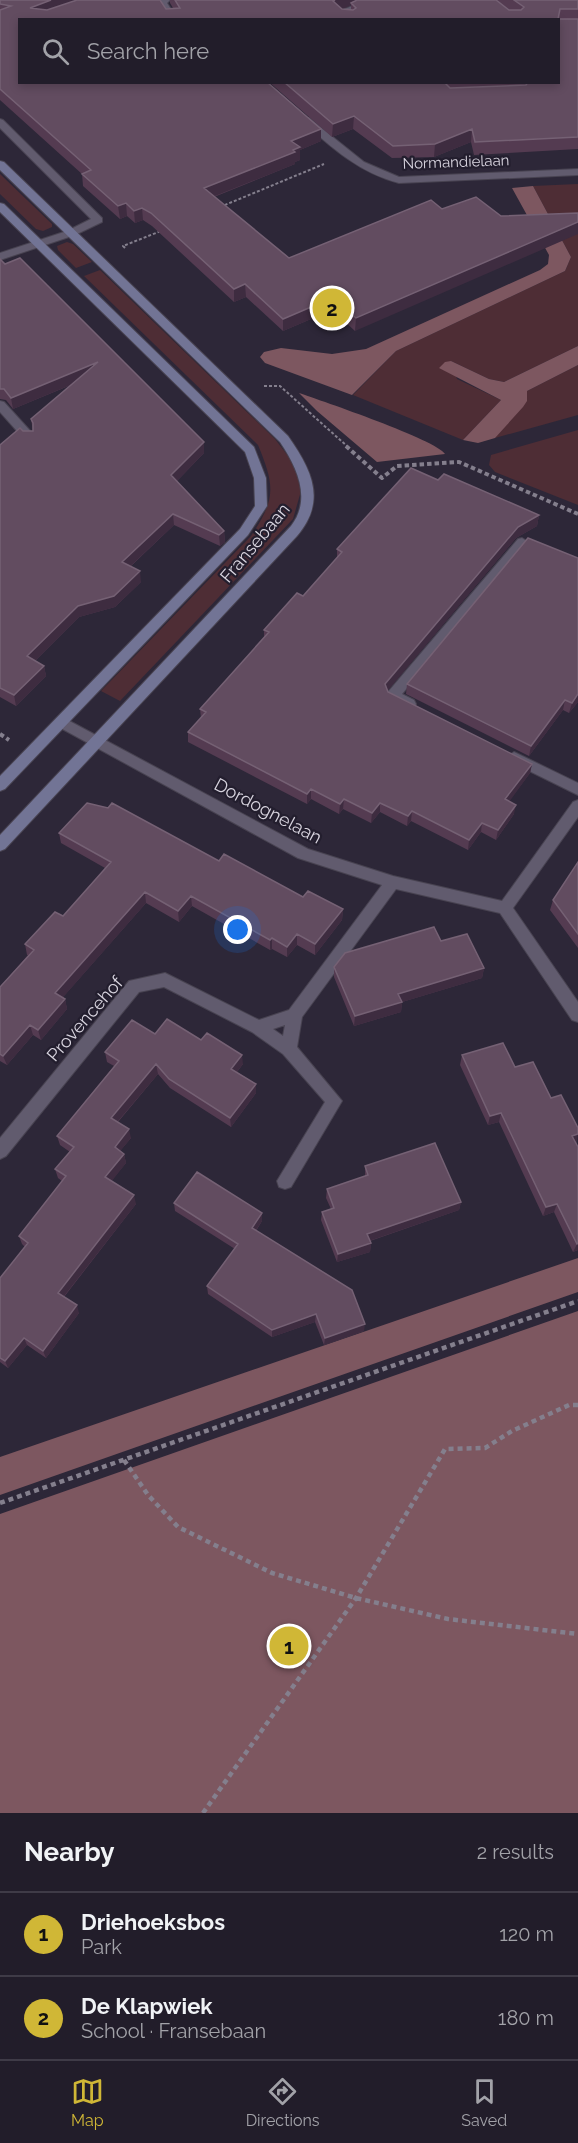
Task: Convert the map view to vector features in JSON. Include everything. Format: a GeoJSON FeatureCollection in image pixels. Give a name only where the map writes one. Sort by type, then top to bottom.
{"type":"FeatureCollection","features":[{"type":"Feature","properties":{"kind":"street"},"geometry":{"type":"LineString","coordinates":[[165,0],[162,2],[173,18]]}},
{"type":"Feature","properties":{"kind":"street"},"geometry":{"type":"LineString","coordinates":[[346,18],[340,13],[376,0]]}},
{"type":"Feature","properties":{"kind":"street","name":"Normandielaan"},"geometry":{"type":"LineString","coordinates":[[295,111],[347,155],[382,177],[399,180],[578,172]]}},
{"type":"Feature","properties":{"kind":"street"},"geometry":{"type":"LineString","coordinates":[[0,122],[98,220],[71,233],[0,257]]}},
{"type":"Feature","properties":{"kind":"street","name":"Fransebaan"},"geometry":{"type":"LineString","coordinates":[[0,164],[284,439],[298,458],[310,496],[304,517],[278,549],[0,845]]}},
{"type":"Feature","properties":{"kind":"street","name":"Fransebaan"},"geometry":{"type":"LineString","coordinates":[[0,206],[250,450],[260,478],[261,506],[244,532],[0,785]]}},
{"type":"Feature","properties":{"kind":"street"},"geometry":{"type":"LineString","coordinates":[[0,405],[29,437]]}},
{"type":"Feature","properties":{"kind":"street"},"geometry":{"type":"LineString","coordinates":[[424,711],[393,696],[522,542]]}},
{"type":"Feature","properties":{"kind":"street","name":"Dordognelaan"},"geometry":{"type":"LineString","coordinates":[[62,722],[303,854],[393,882],[505,908]]}},
{"type":"Feature","properties":{"kind":"street"},"geometry":{"type":"LineString","coordinates":[[506,753],[578,789]]}},
{"type":"Feature","properties":{"kind":"street"},"geometry":{"type":"LineString","coordinates":[[578,806],[505,908],[578,1015]]}},
{"type":"Feature","properties":{"kind":"street"},"geometry":{"type":"LineString","coordinates":[[289,1049],[294,1015],[393,882]]}},
{"type":"Feature","properties":{"kind":"street","name":"Provencehof"},"geometry":{"type":"LineString","coordinates":[[0,1151],[134,986],[165,980],[258,1027],[289,1049],[334,1101],[285,1181]]}},
{"type":"Feature","properties":{"kind":"street"},"geometry":{"type":"LineString","coordinates":[[258,1027],[294,1015]]}},
{"type":"Feature","properties":{"kind":"path"},"geometry":{"type":"LineString","coordinates":[[219,207],[347,155]]}},
{"type":"Feature","properties":{"kind":"path"},"geometry":{"type":"LineString","coordinates":[[103,263],[130,253],[123,246],[166,229]]}},
{"type":"Feature","properties":{"kind":"path"},"geometry":{"type":"LineString","coordinates":[[230,385],[280,386],[382,478],[397,466],[459,462],[578,514]]}},
{"type":"Feature","properties":{"kind":"path"},"geometry":{"type":"LineString","coordinates":[[0,1503],[578,1300]]}},
{"type":"Feature","properties":{"kind":"path"},"geometry":{"type":"LineString","coordinates":[[203,1813],[356,1598],[445,1449],[485,1449],[512,1431],[569,1405],[578,1405]]}},
{"type":"Feature","properties":{"kind":"path"},"geometry":{"type":"LineString","coordinates":[[124,1460],[148,1495],[178,1527],[272,1573],[356,1598],[448,1619],[578,1634]]}},
{"type":"Feature","properties":{"kind":"shaded area"},"geometry":{"type":"Polygon","coordinates":[[[0,174],[52,224],[52,227],[43,231],[36,229],[0,194],[0,174]]]}},
{"type":"Feature","properties":{"kind":"shaded area"},"geometry":{"type":"Polygon","coordinates":[[[578,184],[578,346],[504,382],[489,379],[451,361],[457,379],[501,400],[463,440],[353,395],[396,351],[565,271],[571,257],[533,186],[578,184]]]}},
{"type":"Feature","properties":{"kind":"shaded area"},"geometry":{"type":"Polygon","coordinates":[[[533,186],[571,257],[565,271],[396,351],[352,395],[265,363],[260,357],[264,352],[281,348],[332,354],[366,349],[540,270],[548,264],[549,255],[512,188],[533,186]]]}},
{"type":"Feature","properties":{"kind":"shaded area"},"geometry":{"type":"Polygon","coordinates":[[[67,242],[73,244],[92,262],[76,268],[58,250],[57,246],[67,242]]]}},
{"type":"Feature","properties":{"kind":"shaded area"},"geometry":{"type":"Polygon","coordinates":[[[100,270],[275,439],[295,465],[301,491],[293,519],[120,701],[101,691],[251,536],[269,502],[270,482],[258,445],[84,276],[100,270]]]}},
{"type":"Feature","properties":{"kind":"shaded area"},"geometry":{"type":"Polygon","coordinates":[[[578,346],[578,365],[527,391],[527,401],[523,407],[495,438],[478,443],[463,440],[501,400],[439,368],[445,362],[451,361],[489,379],[504,382],[578,346]]]}},
{"type":"Feature","properties":{"kind":"shaded area"},"geometry":{"type":"Polygon","coordinates":[[[578,365],[578,415],[495,438],[527,391],[578,365]]]}},
{"type":"Feature","properties":{"kind":"shaded area"},"geometry":{"type":"Polygon","coordinates":[[[299,393],[401,431],[445,454],[377,462],[299,393]]]}},
{"type":"Feature","properties":{"kind":"shaded area"},"geometry":{"type":"Polygon","coordinates":[[[578,430],[578,505],[495,472],[489,465],[491,455],[578,430]]]}},
{"type":"Feature","properties":{"kind":"shaded area"},"geometry":{"type":"Polygon","coordinates":[[[578,1258],[578,1292],[0,1495],[0,1457],[578,1258]]]}},
{"type":"Feature","properties":{"kind":"shaded area"},"geometry":{"type":"Polygon","coordinates":[[[578,1311],[578,1813],[0,1813],[0,1514],[578,1311]]]}},
{"type":"Feature","properties":{"kind":"building"},"geometry":{"type":"Polygon","coordinates":[[[0,0],[51,0],[30,8],[47,10],[77,0],[160,0],[166,9],[180,8],[175,0],[335,0],[333,1],[342,9],[353,10],[356,8],[351,3],[357,0],[496,0],[509,10],[521,10],[524,7],[514,0],[578,0],[578,9],[560,9],[558,18],[18,18],[18,84],[269,84],[321,129],[291,141],[300,147],[293,150],[295,152],[204,188],[289,258],[431,200],[442,209],[476,197],[501,216],[578,213],[578,222],[356,318],[332,298],[283,319],[245,284],[234,289],[151,213],[142,208],[134,211],[126,203],[118,206],[82,174],[91,170],[0,89],[0,10],[11,6],[0,4],[0,0]]]}},
{"type":"Feature","properties":{"kind":"building"},"geometry":{"type":"Polygon","coordinates":[[[560,19],[578,19],[578,137],[475,142],[472,129],[435,144],[393,146],[354,116],[333,124],[286,84],[446,84],[450,88],[560,84],[560,19]]]}},
{"type":"Feature","properties":{"kind":"building"},"geometry":{"type":"Polygon","coordinates":[[[20,258],[204,442],[171,475],[224,531],[219,535],[173,514],[122,562],[140,571],[114,596],[78,606],[27,656],[44,666],[14,695],[0,688],[0,445],[20,428],[23,431],[33,431],[31,419],[98,362],[11,398],[4,389],[0,389],[0,259],[5,264],[20,258]]]}},
{"type":"Feature","properties":{"kind":"building"},"geometry":{"type":"Polygon","coordinates":[[[411,468],[438,480],[444,474],[539,515],[518,527],[385,684],[388,692],[532,764],[505,799],[516,805],[498,830],[482,823],[469,840],[412,811],[408,816],[380,803],[372,813],[344,799],[340,804],[311,789],[307,794],[188,732],[206,712],[200,709],[269,632],[264,630],[297,593],[303,596],[342,552],[337,549],[411,468]]]}},
{"type":"Feature","properties":{"kind":"building"},"geometry":{"type":"Polygon","coordinates":[[[528,538],[578,558],[578,694],[572,703],[565,700],[531,746],[407,684],[528,538]]]}},
{"type":"Feature","properties":{"kind":"building"},"geometry":{"type":"Polygon","coordinates":[[[87,803],[108,808],[112,803],[219,861],[224,854],[303,897],[308,891],[343,909],[315,944],[297,934],[287,947],[191,896],[178,911],[145,892],[55,993],[65,999],[38,1030],[30,1025],[3,1056],[0,1054],[0,987],[34,950],[25,944],[55,912],[63,916],[111,862],[59,833],[87,803]]]}},
{"type":"Feature","properties":{"kind":"building"},"geometry":{"type":"Polygon","coordinates":[[[578,862],[578,934],[553,900],[578,862]]]}},
{"type":"Feature","properties":{"kind":"building"},"geometry":{"type":"Polygon","coordinates":[[[434,927],[441,941],[467,934],[484,968],[398,994],[402,1002],[355,1016],[334,967],[345,953],[434,927]]]}},
{"type":"Feature","properties":{"kind":"building"},"geometry":{"type":"Polygon","coordinates":[[[167,1019],[201,1040],[207,1033],[242,1055],[231,1069],[256,1084],[230,1118],[169,1079],[156,1064],[111,1118],[129,1129],[115,1147],[124,1154],[105,1177],[134,1195],[58,1293],[77,1305],[43,1351],[24,1338],[5,1361],[0,1358],[0,1278],[28,1243],[19,1236],[66,1176],[55,1169],[74,1147],[57,1136],[119,1061],[105,1052],[132,1020],[155,1034],[167,1019]]]}},
{"type":"Feature","properties":{"kind":"building"},"geometry":{"type":"Polygon","coordinates":[[[503,1043],[515,1067],[533,1062],[551,1098],[561,1095],[578,1128],[578,1134],[572,1136],[578,1147],[577,1244],[557,1204],[546,1207],[501,1113],[490,1116],[462,1055],[503,1043]]]}},
{"type":"Feature","properties":{"kind":"building"},"geometry":{"type":"Polygon","coordinates":[[[435,1143],[461,1202],[367,1234],[371,1243],[338,1254],[322,1212],[334,1208],[327,1189],[368,1175],[365,1166],[435,1143]]]}},
{"type":"Feature","properties":{"kind":"building"},"geometry":{"type":"Polygon","coordinates":[[[197,1172],[262,1213],[252,1228],[352,1290],[365,1324],[325,1338],[316,1314],[272,1330],[207,1286],[238,1244],[174,1203],[197,1172]]]}},
{"type":"Feature","properties":{"kind":"place","name":"De Klapwiek"},"geometry":{"type":"Point","coordinates":[332,308]}},
{"type":"Feature","properties":{"kind":"place","name":"Driehoeksbos"},"geometry":{"type":"Point","coordinates":[289,1646]}}]}
